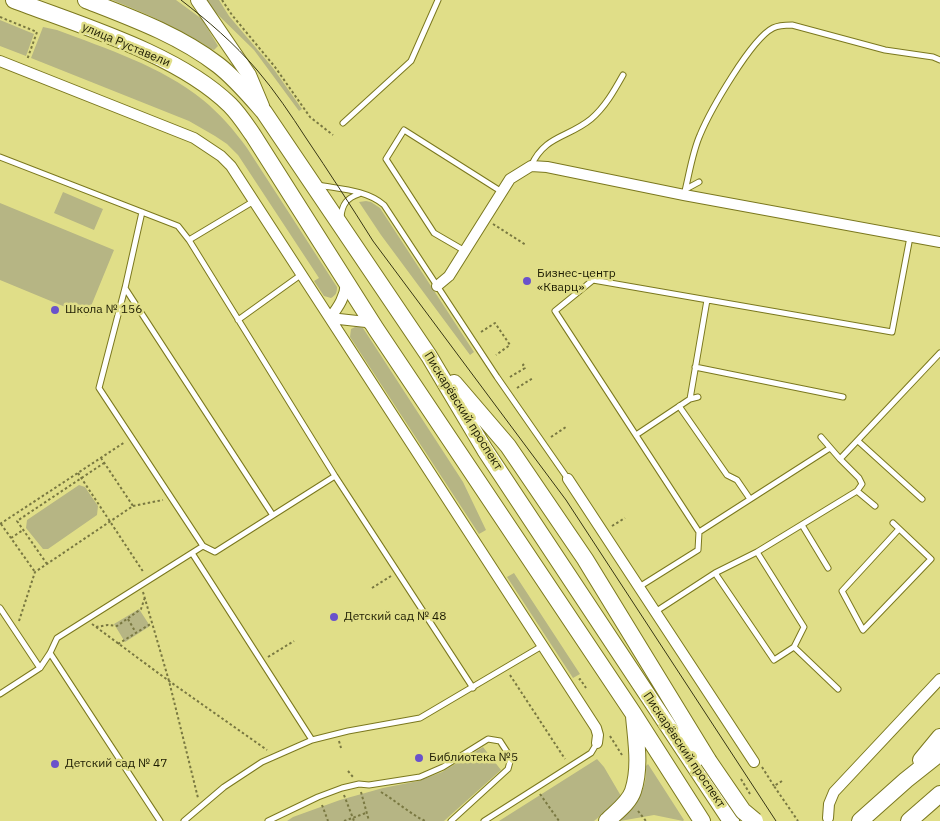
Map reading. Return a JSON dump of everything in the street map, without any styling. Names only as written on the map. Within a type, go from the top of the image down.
[{"type":"main road","name":"улица Руставели","points":[[14,0],[124,42],[176,66],[206,85],[230,106]]},
{"type":"main road","name":"улица Руставели","points":[[86,0],[160,30],[190,46],[219,66],[264,112]]},
{"type":"main road","name":"Пискарёвский проспект","points":[[198,0],[249,75],[264,112],[429,356],[486,450],[731,821]]},
{"type":"main road","name":"Пискарёвский проспект","points":[[230,106],[254,135],[376,329],[633,714],[702,821]]},
{"type":"main road","points":[[429,356],[508,446],[585,559],[708,760],[743,811],[755,821]]},
{"type":"main road","points":[[607,821],[623,806],[633,792],[638,765],[633,714]]},
{"type":"main road","points":[[906,780],[940,737]]},
{"type":"main road","points":[[860,821],[940,753]]},
{"type":"main road","points":[[909,821],[937,798]]},
{"type":"main road","points":[[847,821],[881,802]]},
{"type":"street","points":[[0,61],[194,138],[221,156],[231,166],[596,728],[598,735],[597,743]]},
{"type":"street","points":[[437,286],[449,276],[510,179],[531,166],[548,167],[685,192],[940,242]]},
{"type":"street","points":[[330,318],[340,305],[345,293],[346,282]]},
{"type":"street","points":[[330,318],[366,322],[376,329]]},
{"type":"street","points":[[568,479],[757,763]]},
{"type":"street","points":[[828,818],[829,804],[834,792],[940,679]]},
{"type":"lane","points":[[344,123],[411,60],[438,0]]},
{"type":"lane","points":[[685,192],[699,136],[742,61],[765,34],[773,28],[781,25],[792,25],[885,50],[933,57],[940,60]]},
{"type":"lane","points":[[531,166],[537,154],[547,144],[593,118],[606,103],[623,75]]},
{"type":"lane","points":[[465,251],[434,233],[386,160],[404,130],[502,192]]},
{"type":"lane","points":[[0,157],[178,226],[335,476],[473,688]]},
{"type":"lane","points":[[685,192],[698,182]]},
{"type":"lane","points":[[313,184],[368,195],[384,205],[568,479]]},
{"type":"lane","points":[[340,226],[341,210],[344,204],[352,196],[359,194]]},
{"type":"lane","points":[[188,240],[255,201]]},
{"type":"lane","points":[[142,212],[125,288],[99,388],[202,546],[215,552],[272,514],[335,476]]},
{"type":"lane","points":[[640,587],[698,550],[699,532],[555,311],[593,280],[892,332],[910,236]]},
{"type":"lane","points":[[238,320],[302,274]]},
{"type":"lane","points":[[125,288],[272,514]]},
{"type":"lane","points":[[690,399],[706,300]]},
{"type":"lane","points":[[840,459],[940,352]]},
{"type":"lane","points":[[695,367],[843,397]]},
{"type":"lane","points":[[636,435],[690,399],[698,397]]},
{"type":"lane","points":[[679,406],[727,475],[737,480],[750,500]]},
{"type":"lane","points":[[655,612],[716,573],[758,552],[857,491],[862,484],[859,478],[821,437]]},
{"type":"lane","points":[[858,441],[922,499]]},
{"type":"lane","points":[[699,532],[830,448]]},
{"type":"lane","points":[[857,491],[875,506]]},
{"type":"lane","points":[[893,524],[900,530],[931,559],[863,630],[842,591],[900,530]]},
{"type":"lane","points":[[802,525],[828,568]]},
{"type":"lane","points":[[0,694],[40,668],[57,638],[202,546]]},
{"type":"lane","points":[[716,573],[774,660],[794,647],[804,627],[758,552]]},
{"type":"lane","points":[[192,553],[312,740]]},
{"type":"lane","points":[[0,608],[40,668]]},
{"type":"lane","points":[[184,821],[224,787],[262,762],[312,740],[348,731],[420,718],[542,646]]},
{"type":"lane","points":[[794,647],[838,689]]},
{"type":"lane","points":[[50,653],[160,821]]},
{"type":"lane","points":[[268,821],[318,797],[342,788],[359,784],[369,785],[420,777],[443,767],[488,739],[500,741],[511,758],[508,769],[451,821]]},
{"type":"lane","points":[[484,821],[591,753],[597,743]]},
{"type":"path","points":[[222,0],[232,15],[275,66],[310,117],[333,135]]},
{"type":"path","points":[[0,17],[37,32],[25,64]]},
{"type":"path","points":[[499,228],[526,245]]},
{"type":"path","points":[[481,332],[495,323],[503,333],[510,345],[496,355]]},
{"type":"path","points":[[510,377],[525,368],[524,364]]},
{"type":"path","points":[[517,388],[533,378]]},
{"type":"path","points":[[551,437],[566,427]]},
{"type":"path","points":[[34,572],[0,524],[131,438]]},
{"type":"path","points":[[101,458],[133,506]]},
{"type":"path","points":[[17,521],[104,463]]},
{"type":"path","points":[[78,473],[148,580]]},
{"type":"path","points":[[16,631],[34,572],[133,506],[172,498]]},
{"type":"path","points":[[13,516],[46,564]]},
{"type":"path","points":[[610,527],[625,518]]},
{"type":"path","points":[[11,538],[23,530]]},
{"type":"path","points":[[372,588],[398,572]]},
{"type":"path","points":[[141,585],[169,681],[200,806]]},
{"type":"path","points":[[96,627],[117,626],[141,609],[145,597]]},
{"type":"path","points":[[128,618],[136,633]]},
{"type":"path","points":[[87,620],[275,756]]},
{"type":"path","points":[[118,644],[152,623]]},
{"type":"path","points":[[262,662],[294,641]]},
{"type":"path","points":[[506,668],[570,767]]},
{"type":"path","points":[[576,682],[580,679],[586,688]]},
{"type":"path","points":[[610,736],[623,756]]},
{"type":"path","points":[[757,763],[798,821]]},
{"type":"path","points":[[741,779],[750,794]]},
{"type":"path","points":[[774,786],[782,781]]},
{"type":"path","points":[[359,784],[369,821]]},
{"type":"path","points":[[369,785],[396,802],[410,814],[424,821]]},
{"type":"path","points":[[342,788],[353,820]]},
{"type":"path","points":[[536,788],[559,821]]},
{"type":"path","points":[[318,797],[328,821]]},
{"type":"path","points":[[344,821],[353,820],[366,813]]},
{"type":"shaded area","points":[[112,0],[176,0],[202,19],[218,46],[214,50],[211,49],[175,28]]},
{"type":"shaded area","points":[[207,0],[219,0],[229,16],[273,68],[302,109],[299,111],[254,50],[212,9]]},
{"type":"shaded area","points":[[0,20],[34,34],[26,56],[0,46]]},
{"type":"shaded area","points":[[43,27],[57,30],[133,59],[170,77],[209,105],[247,148],[337,287],[335,295],[331,298],[324,296],[314,281],[319,278],[238,155],[227,144],[189,121],[31,58]]},
{"type":"shaded area","points":[[63,192],[103,209],[94,230],[54,213]]},
{"type":"shaded area","points":[[366,201],[380,208],[474,352],[470,355],[381,235],[359,202]]},
{"type":"shaded area","points":[[0,203],[114,250],[87,316],[0,280]]},
{"type":"shaded area","points":[[357,326],[363,328],[463,482],[486,530],[479,534],[350,337],[351,329]]},
{"type":"shaded area","points":[[79,485],[85,487],[98,506],[97,515],[48,549],[43,549],[26,528],[27,520]]},
{"type":"shaded area","points":[[514,573],[580,674],[573,678],[507,577]]},
{"type":"shaded area","points":[[139,609],[150,626],[125,642],[114,624]]},
{"type":"shaded area","points":[[483,747],[501,770],[444,821],[287,821],[293,817],[340,800],[418,781],[442,772]]},
{"type":"shaded area","points":[[597,759],[604,767],[621,796],[594,821],[499,821]]},
{"type":"shaded area","points":[[648,764],[683,821],[654,815],[620,821],[640,796]]},
{"type":"tram line","points":[[181,0],[211,24],[239,51],[257,70],[289,112],[373,241],[566,500],[776,821]]},
{"type":"place","name":"Бизнес-центр «Кварц»","points":[[527,281]]},
{"type":"place","name":"Школа № 156","points":[[55,310]]},
{"type":"place","name":"Детский сад № 48","points":[[334,617]]},
{"type":"place","name":"Библиотека №5","points":[[419,758]]},
{"type":"place","name":"Детский сад № 47","points":[[55,764]]}]
